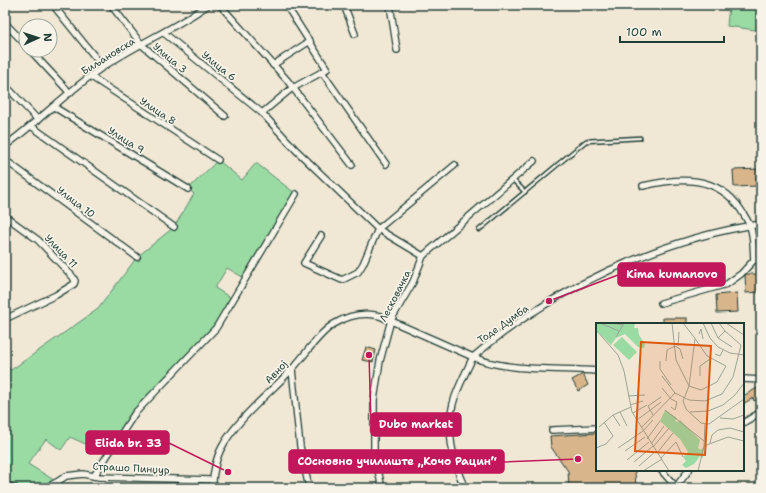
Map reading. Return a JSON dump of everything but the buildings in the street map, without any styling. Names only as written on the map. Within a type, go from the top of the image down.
[{"type":"street","points":[[53,5],[103,67]]},
{"type":"street","name":"Улица 3","points":[[111,5],[142,45],[225,116]]},
{"type":"street","name":"Биљановска","points":[[5,146],[90,76],[103,67],[164,33],[208,5]]},
{"type":"street","points":[[220,5],[273,65],[352,165]]},
{"type":"street","points":[[262,113],[291,88],[327,69],[310,40],[286,5]]},
{"type":"street","points":[[344,5],[355,34]]},
{"type":"street","points":[[390,5],[397,50]]},
{"type":"street","points":[[5,23],[18,37]]},
{"type":"street","name":"Улица 6","points":[[164,33],[262,113],[296,150],[378,229],[423,256]]},
{"type":"street","points":[[273,65],[310,40]]},
{"type":"street","points":[[37,58],[70,93]]},
{"type":"street","points":[[322,72],[386,164]]},
{"type":"street","name":"Улица 8","points":[[90,76],[218,160]]},
{"type":"street","points":[[5,85],[38,120]]},
{"type":"street","name":"Улица 9","points":[[54,107],[188,190]]},
{"type":"street","points":[[31,126],[174,227]]},
{"type":"street","name":"Улица 10","points":[[5,160],[137,257]]},
{"type":"street","name":"Лесковачка","points":[[382,488],[374,452],[374,400],[380,361],[391,320],[413,282],[423,256],[534,161]]},
{"type":"street","points":[[321,236],[304,263],[342,280],[358,272],[378,229],[455,165]]},
{"type":"street","points":[[643,186],[678,180],[706,183],[720,189],[731,197],[750,225],[753,240],[754,260],[741,274],[727,284],[661,303]]},
{"type":"street","points":[[94,476],[135,413],[216,328],[296,194]]},
{"type":"street","name":"Улица 11","points":[[5,216],[38,240],[75,281],[56,295],[5,319]]},
{"type":"street","name":"Тоде Думба","points":[[391,320],[473,357],[504,332],[527,317],[581,285],[613,269],[651,253],[687,241],[750,225],[761,224]]},
{"type":"street","points":[[754,260],[761,260]]},
{"type":"street","name":"Авној","points":[[213,488],[212,480],[221,448],[231,432],[333,325],[356,314],[370,314],[391,320]]},
{"type":"street","points":[[465,488],[455,458],[450,425],[454,399],[473,357],[490,363],[526,367],[596,371]]},
{"type":"street","points":[[292,368],[300,446],[308,488]]},
{"type":"street","points":[[744,379],[761,380]]},
{"type":"street","points":[[744,422],[761,412]]},
{"type":"street","points":[[552,430],[596,428]]},
{"type":"street","points":[[662,471],[675,488],[688,471]]},
{"type":"street","name":"Страшо Пинџур","points":[[45,488],[58,485],[66,476],[74,474],[212,480]]},
{"type":"street","points":[[5,486],[15,488]]},
{"type":"lane","points":[[479,230],[586,141],[640,138]]},
{"type":"lane","points":[[513,180],[525,192]]},
{"type":"green space","points":[[729,5],[761,5],[761,25],[755,30],[727,26]]},
{"type":"green space","points":[[218,160],[242,180],[256,163],[296,194],[246,279],[227,268],[215,288],[234,300],[216,328],[135,411],[103,452],[70,437],[61,450],[46,439],[28,464],[57,482],[43,488],[5,486],[5,365],[11,370],[98,309],[137,257],[174,227],[194,194],[188,189]]},
{"type":"place","name":"Kima kumanovo","points":[[549,301]]},
{"type":"place","name":"Dubo market","points":[[369,355]]},
{"type":"place","name":"СОсновно училиште „Кочо Рацин“","points":[[578,459]]},
{"type":"place","name":"Elida br. 33","points":[[228,472]]}]
